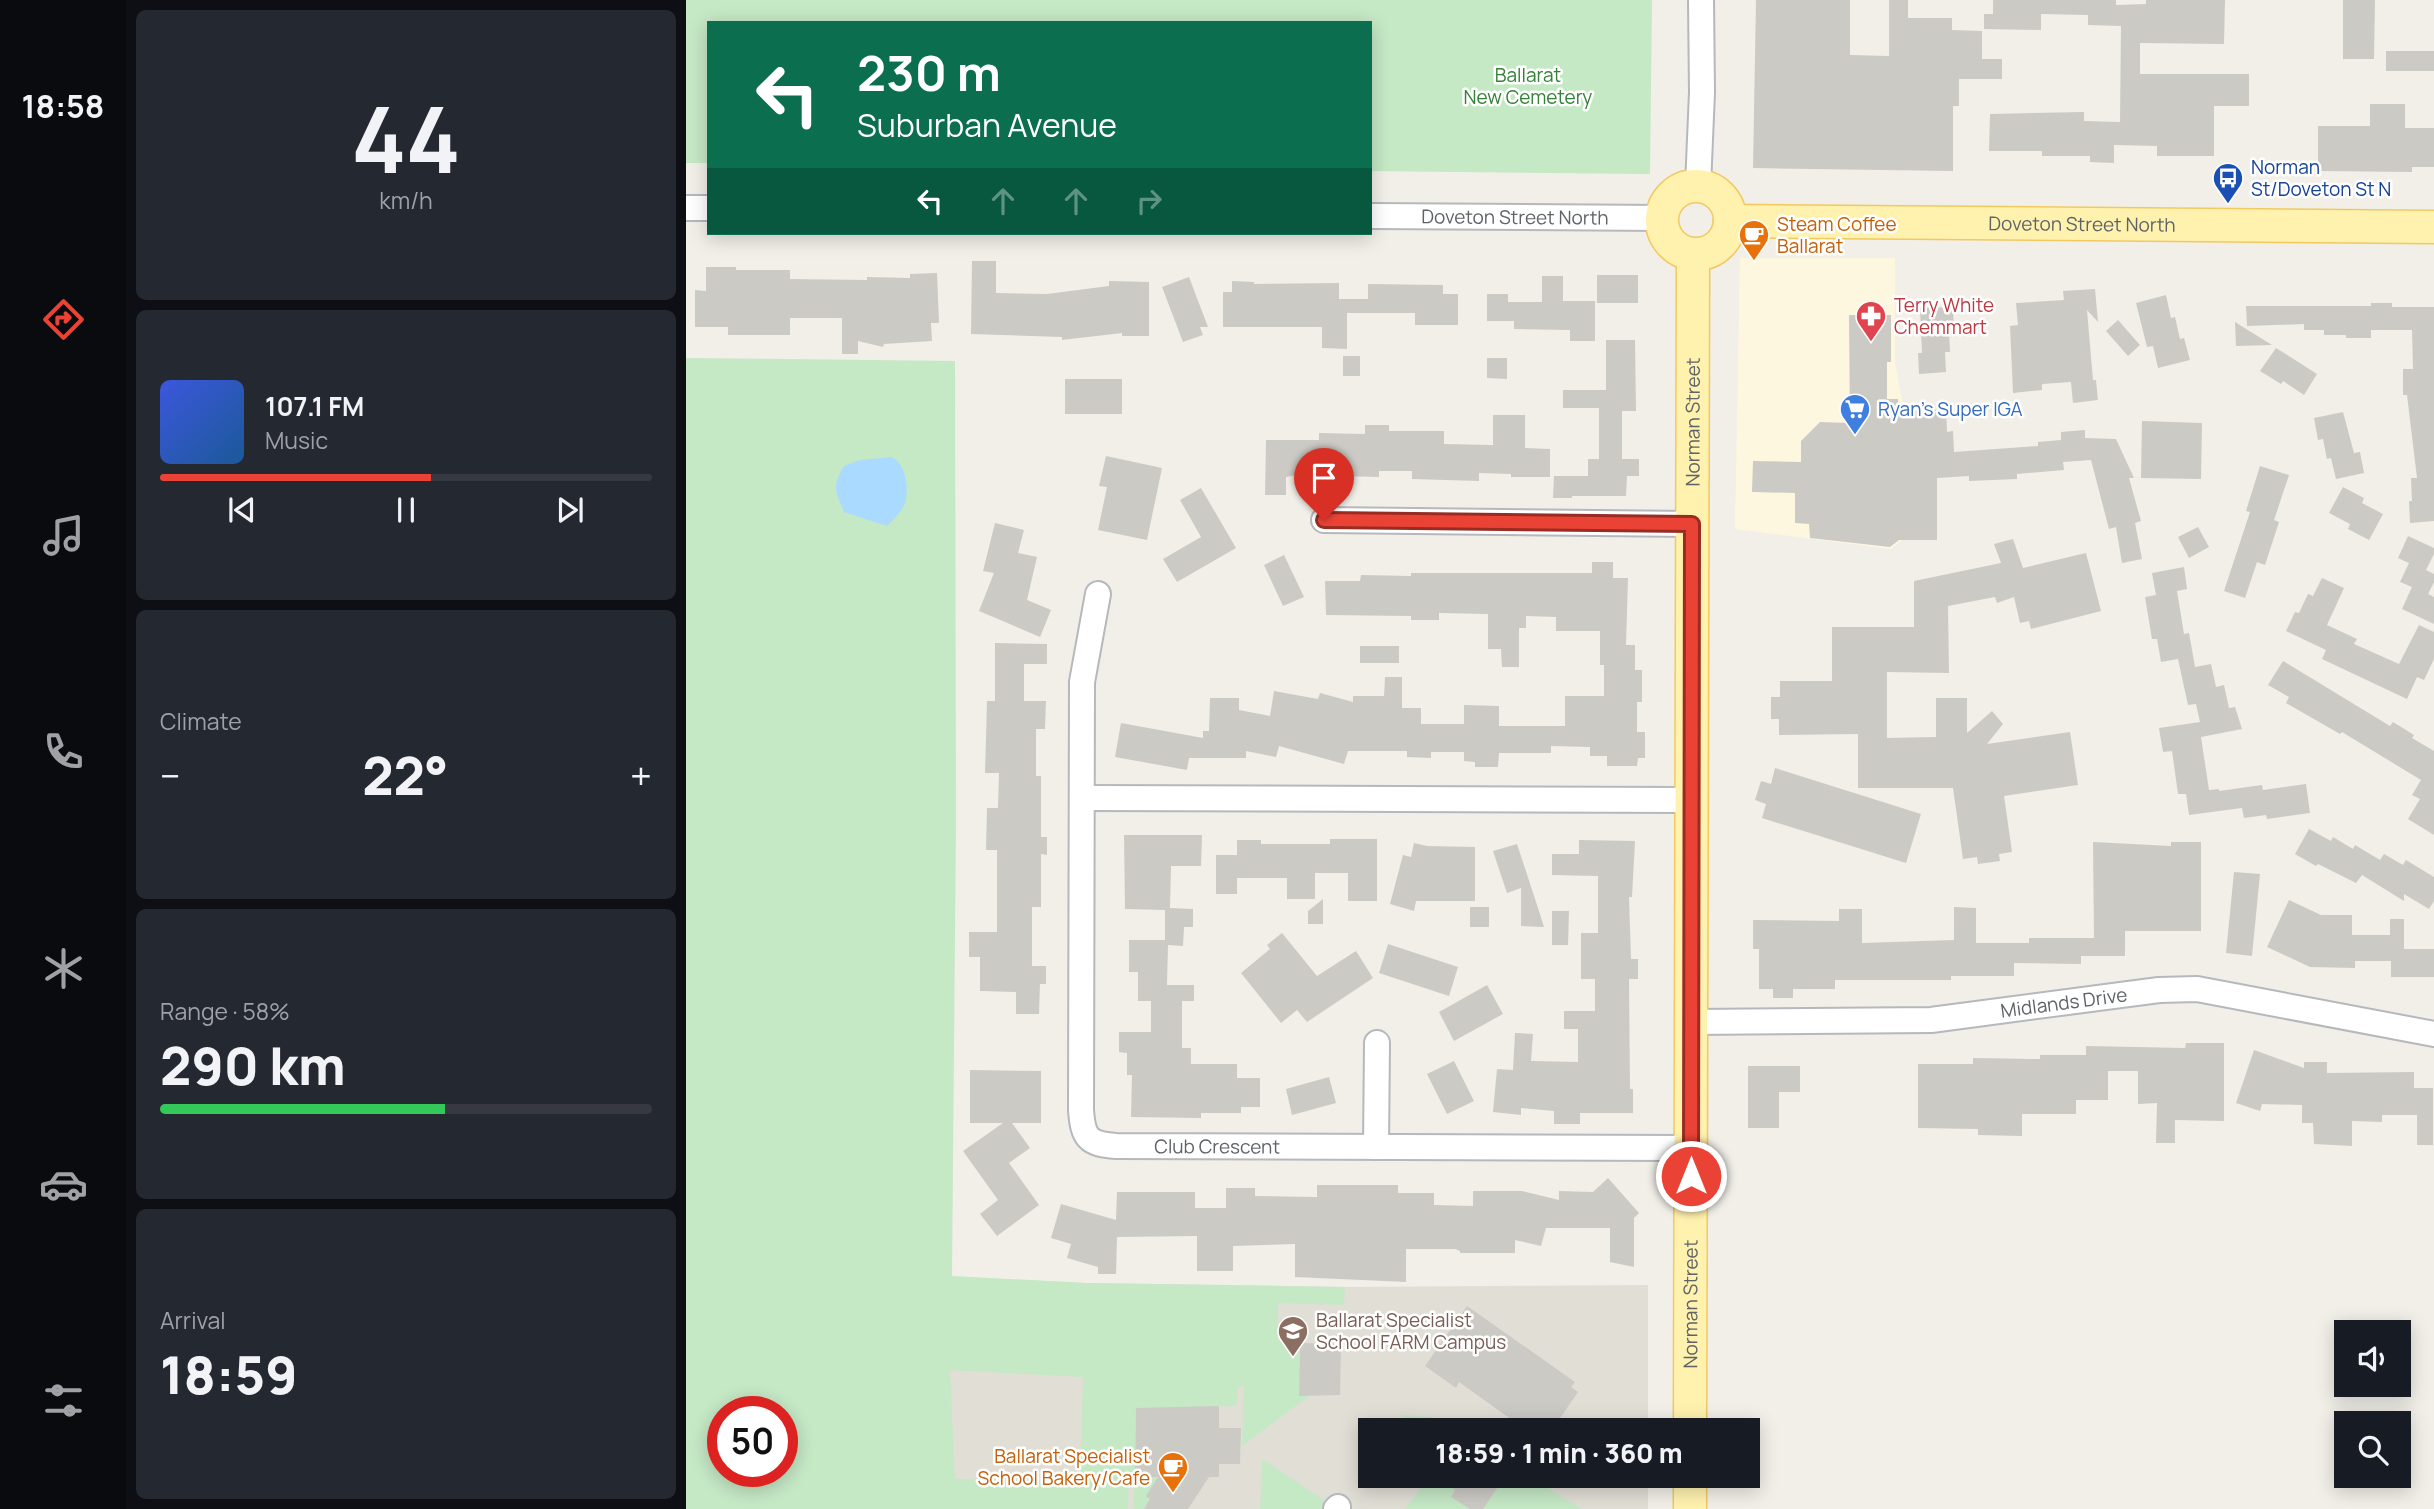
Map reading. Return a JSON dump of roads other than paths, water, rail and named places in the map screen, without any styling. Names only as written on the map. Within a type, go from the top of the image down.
[{"type":"main road","points":[[1698,186],[1708,188],[1724,201],[1730,221],[1723,242],[1714,249],[1693,255],[1674,247],[1663,229],[1662,218],[1670,199],[1678,191],[1698,186]]},
{"type":"main road","name":"Doveton Street North","points":[[1730,221],[2434,227]]},
{"type":"main road","name":"Norman Street","points":[[1690,1418],[1693,255]]},
{"type":"main road","points":[[1690,1488],[1690,1509]]},
{"type":"street","points":[[1698,186],[1702,92],[1701,0]]},
{"type":"street","points":[[686,208],[707,208]]},
{"type":"street","name":"Doveton Street North","points":[[1372,216],[1662,218]]},
{"type":"street","points":[[1324,520],[1692,524]]},
{"type":"street","name":"Club Crescent","points":[[1098,594],[1082,682],[1081,1110],[1088,1139],[1116,1146],[1690,1148]]},
{"type":"street","points":[[1082,798],[1690,800]]},
{"type":"street","name":"Midlands Drive","points":[[1691,1022],[1931,1020],[2159,990],[2197,989],[2434,1034]]},
{"type":"street","points":[[1376,1147],[1377,1043]]},
{"type":"water","points":[[892,457],[901,466],[907,489],[905,503],[897,516],[887,526],[844,512],[836,485],[844,466],[860,460]]},
{"type":"place","name":"Norman St/Doveton St N","points":[[2228,205]]},
{"type":"place","name":"Steam Coffee Ballarat","points":[[1754,262]]},
{"type":"place","name":"Terry White Chemmart","points":[[1871,343]]},
{"type":"place","name":"Ryan's Super IGA","points":[[1855,436]]},
{"type":"place","name":"Ballarat Specialist School FARM Campus","points":[[1293,1358]]},
{"type":"place","name":"Ballarat Specialist School Bakery/Cafe","points":[[1173,1494]]},
{"type":"park label","name":"Ballarat New Cemetery","points":[[1528,86]]}]
